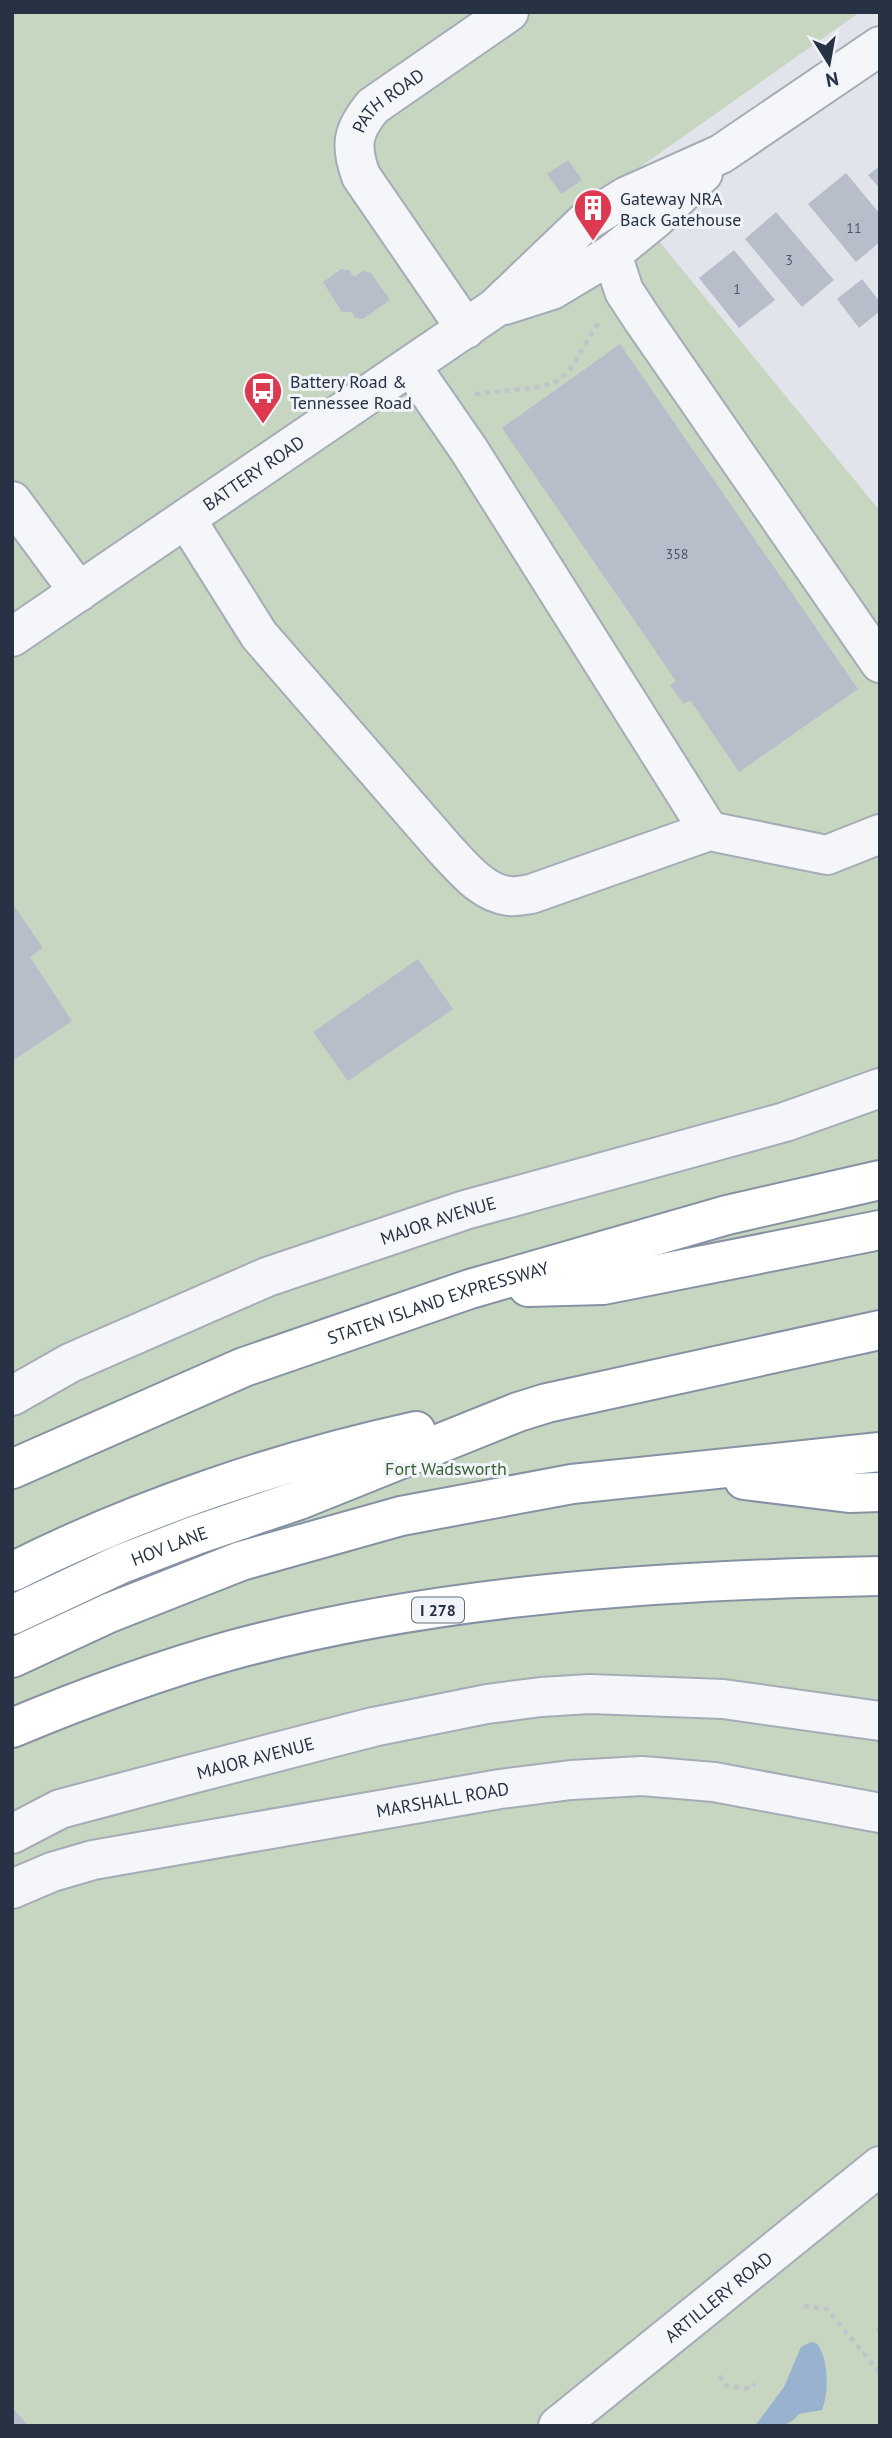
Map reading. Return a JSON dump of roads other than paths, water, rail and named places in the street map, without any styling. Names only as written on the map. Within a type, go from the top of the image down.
[{"type":"highway","name":"STATEN ISLAND EXPRESSWAY","points":[[12,1469],[244,1367],[470,1289],[727,1215],[880,1180]]},
{"type":"highway","points":[[470,1289],[603,1285],[880,1230]]},
{"type":"highway","points":[[26,1565],[151,1511],[279,1467],[407,1433],[880,1330]]},
{"type":"highway","points":[[278,1508],[494,1420],[547,1403],[757,1366],[880,1352]]},
{"type":"highway","points":[[278,1508],[319,1502],[514,1491],[880,1452]]},
{"type":"highway","points":[[683,1472],[849,1493],[880,1492]]},
{"type":"highway","points":[[12,1658],[149,1596],[241,1561],[401,1516],[572,1484]]},
{"type":"highway","name":"HOV LANE","points":[[12,1615],[62,1590],[196,1535],[278,1508]]},
{"type":"highway","name":"I 278","points":[[12,1728],[116,1687],[220,1654],[358,1622],[547,1595],[702,1583],[880,1576]]},
{"type":"street","name":"PATH ROAD","points":[[480,319],[361,176],[354,157],[355,137],[361,121],[373,106],[509,12]]},
{"type":"street","points":[[721,154],[880,46]]},
{"type":"street","name":"BATTERY ROAD","points":[[12,638],[480,319],[584,222],[627,197],[721,154]]},
{"type":"street","name":"BATTERY ROAD","points":[[480,319],[552,289],[612,254],[674,201],[721,154]]},
{"type":"street","points":[[612,254],[630,301],[880,663]]},
{"type":"street","points":[[411,366],[468,450],[709,831]]},
{"type":"street","points":[[12,501],[79,592]]},
{"type":"street","points":[[186,519],[259,635],[445,849],[474,878],[493,891],[509,896],[531,894],[709,831],[827,855],[880,834]]},
{"type":"street","name":"MAJOR AVENUE","points":[[12,1396],[70,1363],[268,1278],[465,1210],[785,1122],[880,1088]]},
{"type":"street","name":"MAJOR AVENUE","points":[[12,1834],[60,1809],[373,1727],[487,1704],[590,1694],[723,1699],[880,1721]]},
{"type":"street","name":"MARSHALL ROAD","points":[[12,1889],[52,1872],[93,1860],[500,1789],[571,1780],[642,1776],[714,1782],[880,1813]]},
{"type":"street","name":"ARTILLERY ROAD","points":[[558,2426],[880,2166]]},
{"type":"water","points":[[811,2342],[816,2343],[820,2349],[825,2366],[827,2385],[822,2410],[799,2414],[785,2424],[755,2426],[784,2387],[801,2347]]},
{"type":"place","name":"Gateway NRA Back Gatehouse","points":[[593,242]]},
{"type":"place","name":"Battery Road & Tennessee Road","points":[[263,425]]},
{"type":"park label","name":"Fort Wadsworth","points":[[446,1468]]}]
